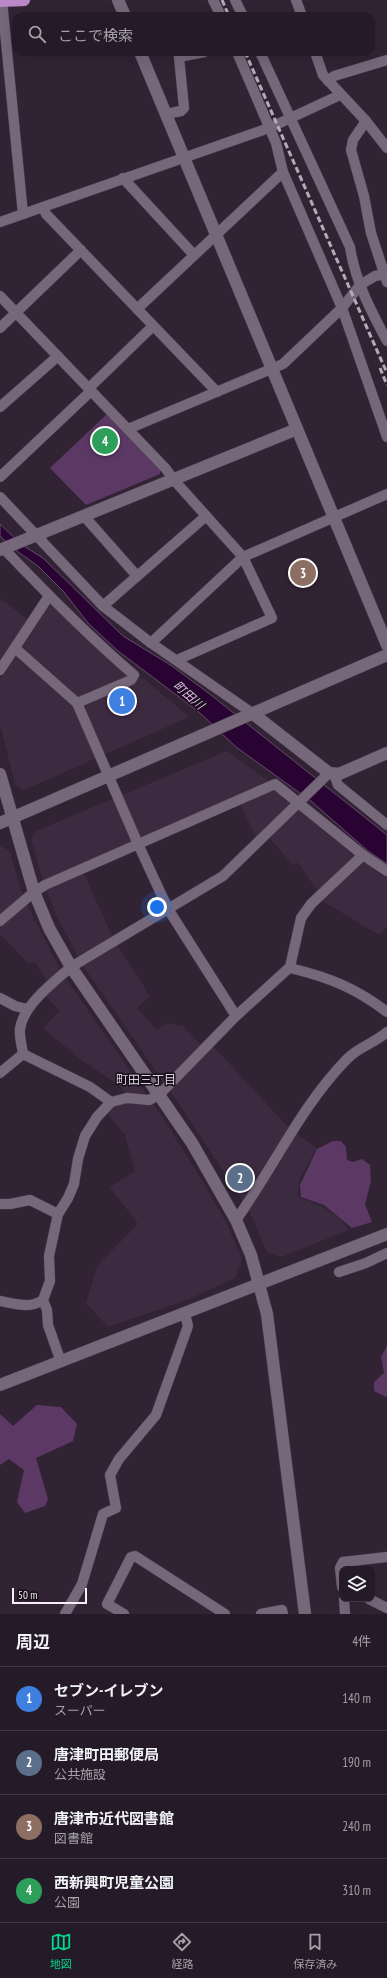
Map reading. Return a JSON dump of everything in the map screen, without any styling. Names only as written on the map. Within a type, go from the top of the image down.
[{"type":"main road","points":[[1,1],[24,0]]},
{"type":"street","points":[[118,0],[123,12]]},
{"type":"street","points":[[213,0],[219,12]]},
{"type":"street","points":[[235,0],[241,12]]},
{"type":"street","points":[[296,0],[300,12]]},
{"type":"street","points":[[1,1],[22,214]]},
{"type":"street","points":[[142,56],[387,645]]},
{"type":"street","points":[[166,114],[182,111],[184,108],[179,57],[184,56]]},
{"type":"street","points":[[239,56],[276,143],[283,172],[342,308],[387,437]]},
{"type":"street","points":[[262,56],[350,247],[353,268],[387,341]]},
{"type":"street","points":[[316,56],[323,75],[340,95],[366,121],[387,148]]},
{"type":"street","points":[[328,81],[334,76],[387,60]]},
{"type":"street","points":[[0,222],[184,156],[269,128],[340,95]]},
{"type":"street","points":[[128,429],[283,364],[342,308],[360,285],[386,277],[371,233],[364,196],[351,150],[353,140],[366,121]]},
{"type":"street","points":[[137,309],[193,254],[283,172]]},
{"type":"street","points":[[123,178],[193,254]]},
{"type":"street","points":[[43,207],[46,214],[217,392]]},
{"type":"street","points":[[0,328],[81,250]]},
{"type":"street","points":[[0,296],[166,469],[173,479],[243,557],[272,618],[177,660]]},
{"type":"street","points":[[0,476],[153,326]]},
{"type":"street","points":[[0,407],[58,356]]},
{"type":"street","points":[[77,703],[131,680],[134,675],[107,652],[2,549],[297,429]]},
{"type":"street","points":[[151,643],[243,557],[387,494]]},
{"type":"street","points":[[0,497],[103,606],[330,775],[338,785],[387,825]]},
{"type":"street","points":[[84,516],[137,576]]},
{"type":"street","points":[[103,606],[206,516]]},
{"type":"street","points":[[0,670],[49,596]]},
{"type":"street","points":[[15,648],[77,703],[138,844],[168,908],[236,1016]]},
{"type":"street","points":[[0,823],[387,654]]},
{"type":"street","points":[[23,1054],[20,1030],[22,1020],[27,1010],[71,967],[223,876],[330,775],[339,774],[387,753]]},
{"type":"street","points":[[0,774],[34,892],[49,928],[71,967],[192,1143],[236,1220],[251,1255],[260,1283],[267,1314],[305,1614]]},
{"type":"street","points":[[0,921],[34,892],[45,885],[275,784],[363,855],[387,871]]},
{"type":"street","points":[[0,1301],[28,1306],[37,1304],[43,1300],[50,1281],[49,1256],[58,1214],[68,1198],[74,1184],[78,1159],[86,1136],[97,1117],[111,1102],[128,1098],[149,1100],[159,1095],[236,1016],[290,967],[301,918],[311,904],[363,855]]},
{"type":"street","points":[[290,967],[294,970],[340,982],[367,996],[387,1012]]},
{"type":"street","points":[[0,998],[15,1006],[27,1010]]},
{"type":"street","points":[[236,1220],[304,1111],[346,1059],[360,1048],[387,1032]]},
{"type":"street","points":[[0,1073],[23,1054]]},
{"type":"street","points":[[23,1054],[90,1087],[111,1102]]},
{"type":"street","points":[[0,1204],[10,1204],[30,1200],[58,1214]]},
{"type":"street","points":[[0,1385],[387,1234]]},
{"type":"street","points":[[339,1272],[366,1263],[387,1253]]},
{"type":"street","points":[[43,1300],[48,1310],[48,1325],[61,1362]]},
{"type":"street","points":[[65,1614],[82,1584],[103,1514],[116,1508],[110,1474],[118,1459],[156,1414],[188,1326],[185,1314]]},
{"type":"street","points":[[124,1614],[107,1604],[131,1557],[135,1556],[225,1614]]},
{"type":"street","points":[[341,1566],[343,1562],[387,1557]]},
{"type":"street","points":[[344,1602],[345,1614]]},
{"type":"street","points":[[375,1602],[387,1608]]},
{"type":"street","points":[[261,1614],[282,1610],[283,1614]]},
{"type":"shaded area","points":[[107,414],[160,470],[160,474],[86,505],[50,468]]},
{"type":"shaded area","points":[[0,598],[28,620],[0,663]]},
{"type":"shaded area","points":[[51,604],[136,679],[143,678],[189,717],[24,790],[15,784],[0,724],[0,679],[46,605]]},
{"type":"shaded area","points":[[227,751],[266,779],[387,874],[387,927],[379,935],[312,895],[317,890],[297,862],[293,865],[265,833],[256,838],[237,796],[80,865],[114,940],[150,996],[137,1008],[157,1030],[167,1023],[183,1026],[207,1051],[213,1046],[290,1129],[317,1148],[299,1180],[298,1197],[323,1207],[339,1218],[349,1230],[281,1257],[267,1252],[252,1217],[226,1175],[177,1101],[83,966],[58,919],[44,884],[31,839],[36,831]]},
{"type":"shaded area","points":[[0,845],[10,852],[22,894],[60,970],[163,1118],[203,1182],[228,1226],[242,1259],[235,1278],[192,1298],[108,1327],[86,1303],[97,1266],[138,1224],[110,1187],[135,1171],[125,1135],[107,1112],[112,1106],[130,1100],[119,1085],[80,1059],[43,1028],[60,1011],[41,991],[49,984],[35,962],[28,963],[0,934]]},
{"type":"shaded area","points":[[333,1141],[341,1141],[346,1147],[347,1160],[353,1162],[362,1159],[370,1165],[371,1181],[365,1204],[372,1222],[352,1228],[324,1205],[301,1197],[300,1185],[317,1149]]},
{"type":"shaded area","points":[[387,1346],[386,1397],[374,1391],[374,1382],[384,1373],[381,1357]]},
{"type":"shaded area","points":[[37,1405],[61,1407],[77,1424],[73,1441],[36,1458],[48,1499],[45,1506],[25,1513],[17,1502],[24,1470],[9,1459],[0,1465],[0,1414],[13,1426]]},
{"type":"water","name":"町田川","points":[[0,524],[22,545],[43,558],[123,636],[172,666],[211,695],[387,835],[387,864],[368,851],[311,801],[236,747],[199,712],[118,651],[88,623],[64,592],[38,566],[14,549],[0,536]]},
{"type":"railway","points":[[222,0],[227,12]]},
{"type":"railway","points":[[247,56],[387,373]]},
{"type":"railway","points":[[380,368],[387,385]]},
{"type":"place","name":"西新興町児童公園","points":[[105,441]]},
{"type":"place","name":"唐津市近代図書館","points":[[303,573]]},
{"type":"place","name":"セブン-イレブン","points":[[122,701]]},
{"type":"place","name":"唐津町田郵便局","points":[[240,1178]]},
{"type":"district","name":"町田三丁目","points":[[146,1079]]}]
